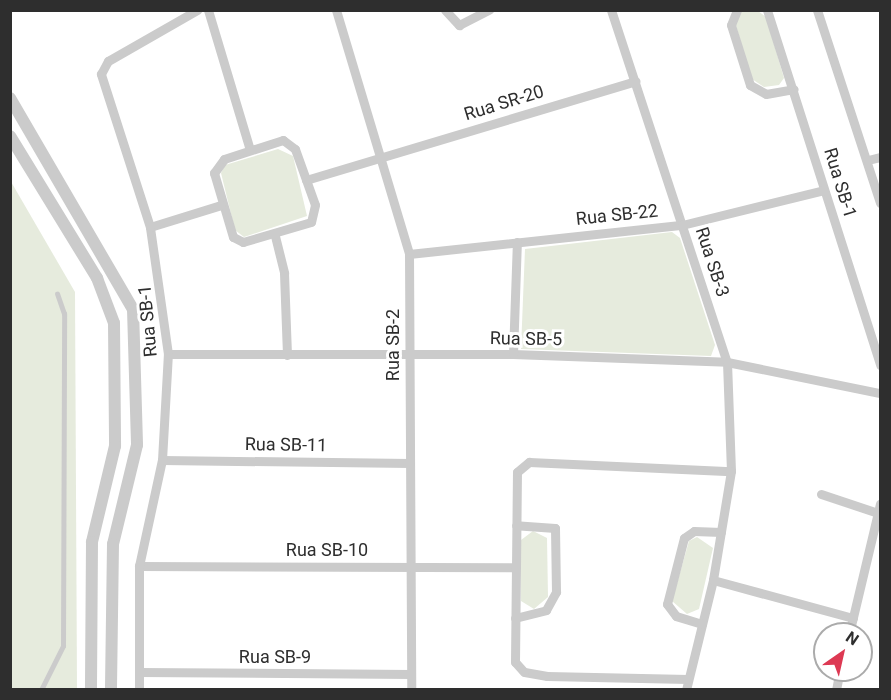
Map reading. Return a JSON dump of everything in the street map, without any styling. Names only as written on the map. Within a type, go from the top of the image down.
[{"type":"street","name":"Rua SB-1","points":[[139,690],[139,566],[162,460],[168,354],[150,227],[101,74],[108,61],[197,10]]},
{"type":"street","points":[[208,10],[250,150]]},
{"type":"street","name":"Rua SB-2","points":[[336,10],[382,157],[409,254],[411,690]]},
{"type":"street","points":[[445,10],[459,25],[489,10]]},
{"type":"street","name":"Rua SB-3","points":[[611,10],[726,362],[731,471],[713,580],[686,690]]},
{"type":"street","points":[[737,10],[731,25],[750,85],[766,94],[794,89]]},
{"type":"street","name":"Rua SB-1","points":[[767,10],[880,365]]},
{"type":"street","points":[[817,10],[868,160],[880,203]]},
{"type":"street","name":"Rua SR-20","points":[[306,180],[634,81]]},
{"type":"street","points":[[12,103],[133,309],[137,445],[113,544],[111,690]]},
{"type":"street","points":[[10,136],[97,278],[114,323],[115,446],[92,542],[92,690]]},
{"type":"street","points":[[283,140],[295,149],[306,180],[315,205],[311,222],[275,236],[243,242],[233,237],[221,204],[214,173],[224,159],[283,140]]},
{"type":"street","points":[[868,160],[880,157]]},
{"type":"street","name":"Rua SB-22","points":[[409,254],[682,225],[824,190]]},
{"type":"street","points":[[150,227],[221,204]]},
{"type":"street","points":[[275,236],[284,273],[287,355]]},
{"type":"street","points":[[513,354],[517,243]]},
{"type":"street","name":"Rua SB-5","points":[[168,354],[409,356],[513,354],[726,362],[880,393]]},
{"type":"street","name":"Rua SB-11","points":[[162,460],[410,463]]},
{"type":"street","points":[[688,680],[524,672],[515,662],[517,472],[529,462],[731,471]]},
{"type":"street","points":[[821,494],[879,508],[852,622]]},
{"type":"street","points":[[515,618],[546,610],[556,592],[555,528],[516,525]]},
{"type":"street","points":[[702,624],[676,616],[667,604],[684,538],[694,531],[721,532]]},
{"type":"street","name":"Rua SB-10","points":[[139,566],[515,567]]},
{"type":"street","points":[[713,580],[853,618]]},
{"type":"street","name":"Rua SB-9","points":[[139,672],[411,674]]},
{"type":"lane","points":[[41,690],[63,646],[64,314],[57,294]]},
{"type":"shaded area","points":[[740,11],[758,11],[766,17],[784,78],[779,85],[764,87],[752,79],[734,19]]},
{"type":"shaded area","points":[[278,149],[293,156],[307,216],[244,237],[235,230],[221,173],[225,165]]},
{"type":"shaded area","points":[[10,180],[75,292],[77,689],[11,689]]},
{"type":"shaded area","points":[[672,232],[680,238],[715,345],[711,356],[521,349],[525,249]]},
{"type":"shaded area","points":[[533,531],[547,538],[548,597],[534,609],[521,601],[521,540]]},
{"type":"shaded area","points":[[697,537],[713,548],[699,609],[687,614],[672,601],[689,541]]}]
